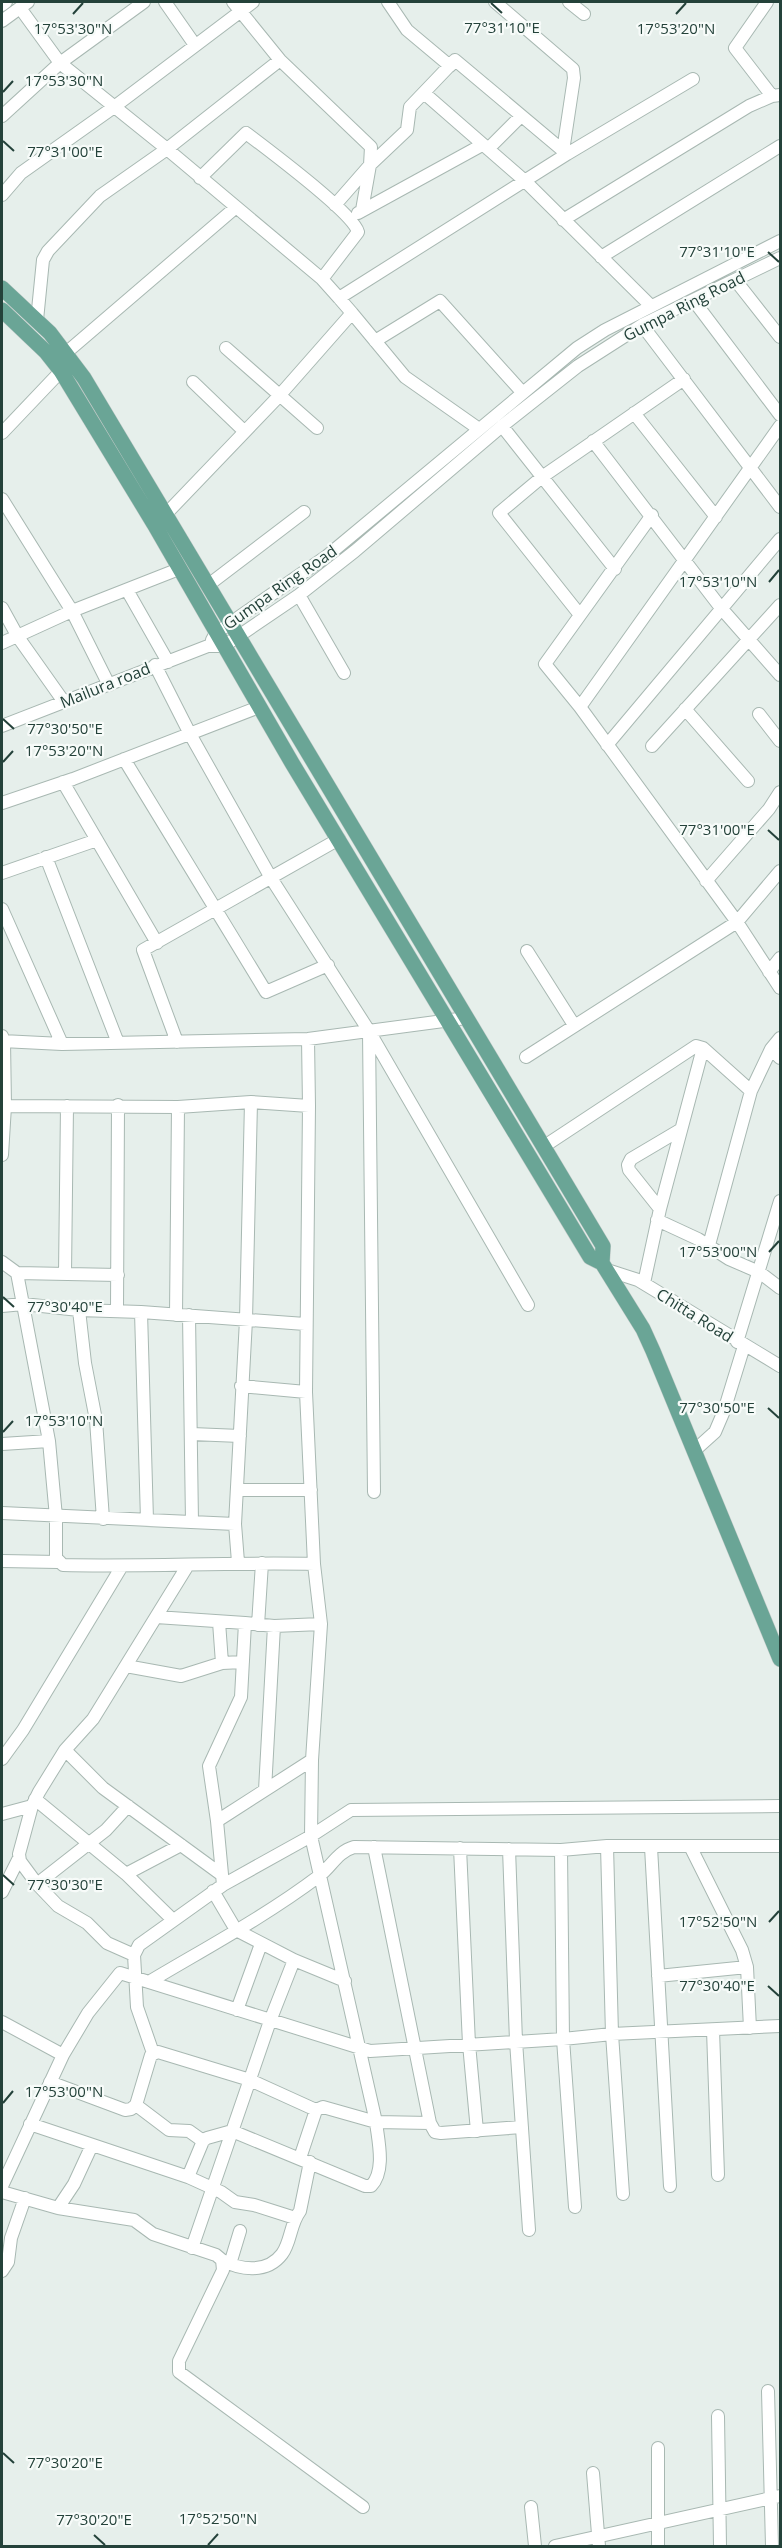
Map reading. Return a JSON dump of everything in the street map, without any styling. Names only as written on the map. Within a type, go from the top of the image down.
[{"type":"main road","points":[[2,288],[67,352],[603,1246],[604,1266]]},
{"type":"main road","points":[[2,310],[46,352],[61,371],[180,569],[259,707],[590,1257],[604,1266],[646,1336],[780,1659]]},
{"type":"street","points":[[2,4],[6,2]]},
{"type":"street","points":[[2,116],[60,63],[144,2]]},
{"type":"street","points":[[165,2],[195,45]]},
{"type":"street","points":[[2,195],[21,173],[114,107],[195,45],[236,6],[253,2]]},
{"type":"street","points":[[388,2],[407,30],[450,66]]},
{"type":"street","points":[[495,2],[573,69],[574,78],[565,152]]},
{"type":"street","points":[[569,2],[584,15]]},
{"type":"street","points":[[563,220],[749,106],[776,96],[735,48],[767,2]]},
{"type":"street","points":[[2,21],[24,5],[60,63],[322,279],[405,377],[479,429]]},
{"type":"street","points":[[236,6],[280,60],[370,145],[370,165],[362,210]]},
{"type":"street","points":[[37,320],[43,260],[48,251],[100,196],[167,149],[280,60]]},
{"type":"street","points":[[335,206],[370,165],[407,130],[410,107],[455,60],[520,117],[565,152]]},
{"type":"street","points":[[339,298],[525,181],[565,152],[693,79]]},
{"type":"street","points":[[424,93],[525,181],[651,306]]},
{"type":"street","points":[[351,220],[362,210],[485,147],[520,117]]},
{"type":"street","points":[[200,178],[246,133],[335,206],[351,220],[357,229],[357,236],[322,279]]},
{"type":"street","points":[[601,257],[780,146]]},
{"type":"street","points":[[67,352],[235,208]]},
{"type":"street","name":"Gumpa Ring Road","points":[[234,630],[327,556],[522,392],[584,344],[651,306],[780,241]]},
{"type":"street","name":"Gumpa Ring Road","points":[[208,646],[299,595],[355,551],[502,426],[578,366],[642,324],[694,302],[780,258]]},
{"type":"street","points":[[736,281],[780,337]]},
{"type":"street","points":[[375,341],[440,301],[522,392]]},
{"type":"street","points":[[694,302],[780,415]]},
{"type":"street","points":[[165,515],[279,396],[352,313]]},
{"type":"street","points":[[642,324],[780,507]]},
{"type":"street","points":[[226,348],[317,428]]},
{"type":"street","points":[[2,434],[61,371]]},
{"type":"street","points":[[580,615],[499,514],[542,477],[684,380]]},
{"type":"street","points":[[193,382],[244,431]]},
{"type":"street","points":[[634,413],[716,517]]},
{"type":"street","points":[[502,426],[615,569]]},
{"type":"street","points":[[580,707],[780,426]]},
{"type":"street","points":[[593,441],[652,515],[721,608],[780,675]]},
{"type":"street","points":[[2,499],[72,611],[109,685]]},
{"type":"street","points":[[207,586],[304,512]]},
{"type":"street","points":[[652,515],[544,664],[580,707],[737,922],[780,988]]},
{"type":"street","points":[[607,745],[780,539]]},
{"type":"street","points":[[2,643],[72,611],[180,569]]},
{"type":"street","points":[[127,590],[168,662]]},
{"type":"street","points":[[299,595],[344,673]]},
{"type":"street","points":[[652,746],[780,605]]},
{"type":"street","points":[[2,608],[18,637],[64,702]]},
{"type":"street","name":"Mailura road","points":[[2,726],[208,646]]},
{"type":"street","points":[[155,665],[190,734],[271,878],[369,1031],[528,1305]]},
{"type":"street","points":[[2,803],[259,707]]},
{"type":"street","points":[[685,709],[747,781]]},
{"type":"street","points":[[759,714],[780,741]]},
{"type":"street","points":[[124,759],[267,993],[328,965]]},
{"type":"street","points":[[63,782],[157,943]]},
{"type":"street","points":[[706,881],[769,809],[780,792]]},
{"type":"street","points":[[177,1042],[143,950],[339,839]]},
{"type":"street","points":[[2,873],[97,840]]},
{"type":"street","points":[[46,857],[118,1043]]},
{"type":"street","points":[[526,1057],[574,1024],[737,922],[780,871]]},
{"type":"street","points":[[2,909],[62,1044]]},
{"type":"street","points":[[527,951],[574,1024]]},
{"type":"street","points":[[769,972],[780,958]]},
{"type":"street","points":[[2,1155],[2,1039],[62,1044],[308,1040],[466,1018]]},
{"type":"street","points":[[369,1031],[374,1492]]},
{"type":"street","points":[[709,1245],[751,1091],[771,1049],[780,1038]]},
{"type":"street","points":[[188,2177],[203,2141],[232,2131],[365,2186],[371,2186],[376,2181],[380,2159],[376,2122],[311,1836],[312,1760],[321,1624],[314,1564],[306,1392],[308,1040]]},
{"type":"street","points":[[543,1147],[693,1048],[703,1048],[751,1091]]},
{"type":"street","points":[[644,1283],[680,1130],[703,1048]]},
{"type":"street","points":[[771,1049],[780,1058]]},
{"type":"street","points":[[3,1106],[178,1107],[251,1102],[309,1106]]},
{"type":"street","points":[[238,1562],[235,1524],[246,1320],[251,1102]]},
{"type":"street","points":[[117,1311],[118,1105]]},
{"type":"street","points":[[65,1274],[67,1106]]},
{"type":"street","points":[[178,1107],[183,1315],[192,1434],[192,1522]]},
{"type":"street","points":[[680,1130],[631,1159],[628,1164],[630,1170],[659,1215],[729,1259],[759,1272],[780,1288]]},
{"type":"street","points":[[695,1450],[715,1432],[724,1411],[759,1272],[780,1201]]},
{"type":"street","points":[[2,1262],[17,1273],[118,1275]]},
{"type":"street","name":"Chitta Road","points":[[604,1266],[634,1277],[780,1366]]},
{"type":"street","points":[[17,1273],[48,1441],[58,1562]]},
{"type":"street","points":[[2,1306],[23,1304],[79,1311],[141,1312],[306,1324]]},
{"type":"street","points":[[79,1311],[85,1363],[96,1420],[104,1519]]},
{"type":"street","points":[[141,1312],[147,1520],[151,1520]]},
{"type":"street","points":[[241,1386],[306,1392]]},
{"type":"street","points":[[192,1434],[240,1436]]},
{"type":"street","points":[[2,1444],[48,1441]]},
{"type":"street","points":[[237,1490],[311,1490]]},
{"type":"street","points":[[2,1513],[235,1524]]},
{"type":"street","points":[[2,1561],[122,1566],[238,1562],[314,1564]]},
{"type":"street","points":[[262,1563],[243,1662],[241,1696],[209,1766],[217,1821],[219,1884],[237,1930],[294,1960],[345,1981]]},
{"type":"street","points":[[2,1892],[19,1858],[33,1803],[65,1750],[93,1719],[188,1565]]},
{"type":"street","points":[[2,1759],[23,1730],[122,1566]]},
{"type":"street","points":[[156,1617],[274,1626],[321,1624]]},
{"type":"street","points":[[219,1622],[222,1663]]},
{"type":"street","points":[[265,1790],[274,1626]]},
{"type":"street","points":[[126,1666],[181,1676],[222,1663],[243,1662]]},
{"type":"street","points":[[65,1750],[103,1788],[181,1845],[219,1884]]},
{"type":"street","points":[[217,1821],[312,1760]]},
{"type":"street","points":[[2,1814],[33,1803]]},
{"type":"street","points":[[33,1803],[126,1875],[173,1920]]},
{"type":"street","points":[[37,1884],[106,1830],[128,1806]]},
{"type":"street","points":[[50,2082],[125,2110],[131,2109],[135,2105],[153,2053],[137,2007],[134,1955],[139,1945],[219,1884],[311,1836],[343,1814],[360,1809],[780,1806]]},
{"type":"street","points":[[126,1875],[181,1845]]},
{"type":"street","points":[[149,1982],[237,1930],[321,1875],[341,1853],[348,1849],[374,1847],[561,1850],[607,1846],[780,1846]]},
{"type":"street","points":[[607,1846],[612,2034],[623,2194]]},
{"type":"street","points":[[690,1846],[742,1950],[747,1967],[750,2028]]},
{"type":"street","points":[[374,1847],[430,2123],[435,2132],[441,2133],[522,2127]]},
{"type":"street","points":[[651,1847],[670,2186]]},
{"type":"street","points":[[460,1848],[469,2044],[477,2131]]},
{"type":"street","points":[[509,1849],[516,2041],[529,2230]]},
{"type":"street","points":[[561,1850],[563,2039],[575,2207]]},
{"type":"street","points":[[19,1858],[37,1884],[58,1906],[87,1923],[107,1943],[134,1955]]},
{"type":"street","points":[[237,2010],[261,1944]]},
{"type":"street","points":[[192,2248],[270,2021],[294,1960]]},
{"type":"street","points":[[658,1976],[747,1967]]},
{"type":"street","points":[[2,2186],[63,2055],[88,2013],[120,1972],[360,2049],[376,2051],[612,2034],[780,2026]]},
{"type":"street","points":[[2,2022],[63,2055]]},
{"type":"street","points":[[713,2030],[718,2175]]},
{"type":"street","points":[[153,2053],[158,2052],[250,2080],[316,2110]]},
{"type":"street","points":[[135,2105],[169,2130],[189,2131],[203,2141]]},
{"type":"street","points":[[316,2110],[322,2107],[376,2122],[430,2123]]},
{"type":"street","points":[[2,2192],[58,2208],[134,2220],[153,2234],[216,2255],[226,2262],[252,2269],[273,2263],[283,2253],[295,2217],[300,2211],[305,2160],[316,2110]]},
{"type":"street","points":[[30,2124],[188,2177],[221,2192],[235,2202],[295,2217]]},
{"type":"street","points":[[58,2208],[74,2184],[92,2145]]},
{"type":"street","points":[[2,2271],[8,2262],[10,2238],[25,2198]]},
{"type":"street","points":[[240,2232],[179,2361],[179,2372],[363,2507]]},
{"type":"street","points":[[768,2391],[776,2497],[772,2547]]},
{"type":"street","points":[[718,2416],[720,2547]]},
{"type":"street","points":[[658,2448],[658,2547]]},
{"type":"street","points":[[593,2473],[599,2542]]},
{"type":"street","points":[[555,2547],[599,2542],[657,2523],[776,2497]]},
{"type":"street","points":[[531,2507],[535,2547]]}]
